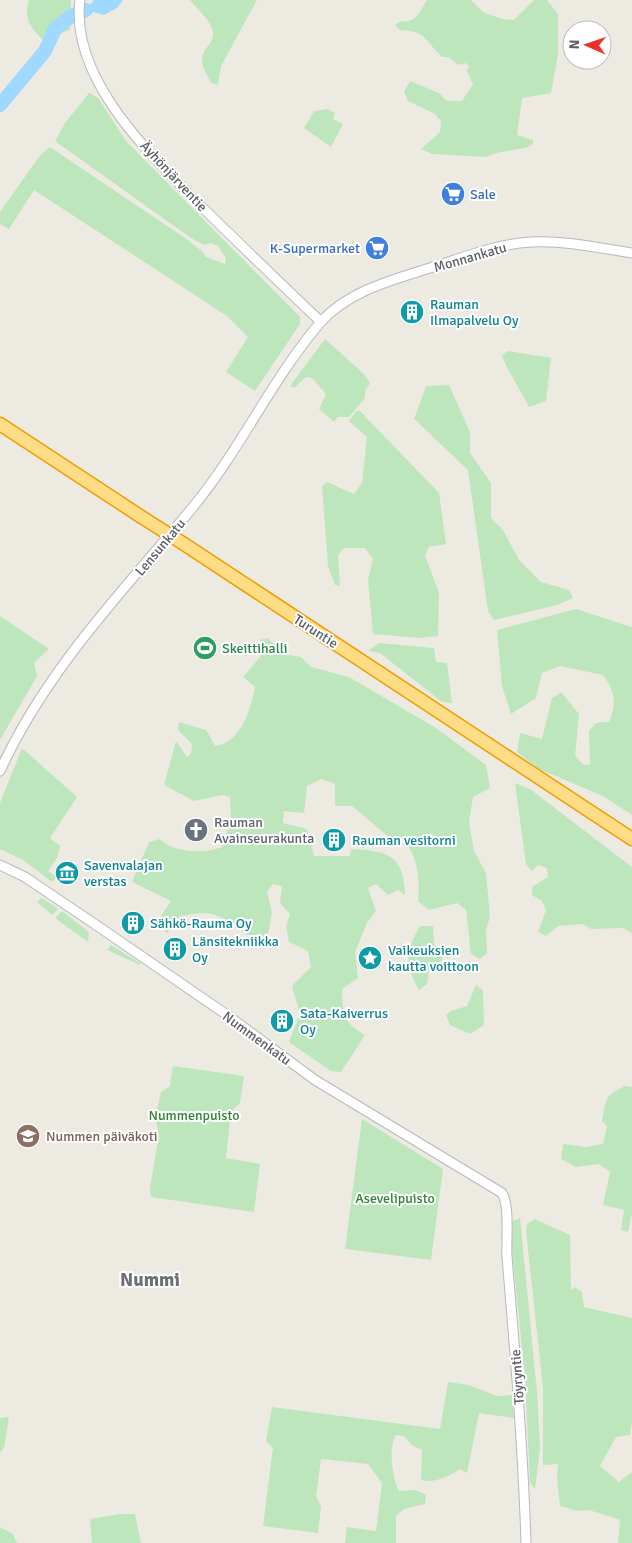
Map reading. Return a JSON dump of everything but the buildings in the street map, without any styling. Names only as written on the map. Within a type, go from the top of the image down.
[{"type":"highway","name":"Turuntie","points":[[0,424],[632,839]]},
{"type":"main road","name":"Äyhönjärventie","points":[[80,2],[79,26],[84,48],[99,83],[135,134],[153,156],[248,253],[321,322]]},
{"type":"main road","name":"Monnankatu","points":[[321,322],[355,296],[377,285],[511,244],[560,242],[632,253]]},
{"type":"main road","name":"Lensunkatu","points":[[0,770],[22,727],[49,682],[214,481],[260,408],[321,322]]},
{"type":"main road","name":"Nummenkatu","points":[[0,865],[19,874],[102,929],[315,1080],[502,1193],[506,1201],[506,1212]]},
{"type":"main road","name":"Töyryntie","points":[[506,1212],[506,1233],[519,1387],[526,1543]]},
{"type":"green space","points":[[29,0],[71,0],[70,30],[44,41],[29,23],[27,7]]},
{"type":"green space","points":[[190,0],[257,0],[221,66],[218,85],[211,83],[202,64],[203,53],[213,37],[212,29]]},
{"type":"green space","points":[[427,0],[471,0],[483,12],[502,19],[514,20],[534,0],[547,0],[558,14],[558,54],[551,93],[522,98],[517,135],[533,140],[533,144],[526,148],[500,152],[485,157],[432,154],[421,149],[440,132],[441,121],[435,114],[408,101],[404,92],[410,81],[439,93],[447,101],[462,101],[473,84],[467,71],[469,66],[465,63],[458,65],[449,57],[442,57],[421,35],[416,32],[400,30],[395,25],[401,21],[414,19]]},
{"type":"green space","points":[[89,93],[98,98],[126,141],[300,317],[300,324],[255,391],[226,372],[248,337],[227,316],[34,190],[9,229],[0,224],[0,212],[41,154],[50,147],[182,236],[202,251],[206,257],[225,264],[226,258],[218,246],[211,243],[204,245],[191,238],[55,141],[65,123]]},
{"type":"green space","points":[[328,109],[335,113],[333,119],[343,124],[331,147],[304,128],[314,111]]},
{"type":"green space","points":[[325,339],[364,374],[370,383],[365,391],[365,398],[349,417],[338,417],[334,422],[319,409],[326,394],[312,378],[306,377],[294,388],[290,386]]},
{"type":"green space","points":[[508,351],[551,358],[546,401],[529,407],[503,359],[502,355]]},
{"type":"green space","points":[[449,385],[470,432],[470,453],[491,483],[491,518],[503,530],[519,560],[541,582],[569,590],[573,598],[557,605],[494,620],[488,611],[468,470],[414,419],[426,386]]},
{"type":"green space","points":[[356,411],[360,411],[439,493],[446,544],[429,547],[425,555],[439,593],[438,636],[419,638],[373,634],[368,580],[373,559],[365,548],[344,548],[338,555],[340,586],[335,585],[328,566],[322,486],[327,482],[354,494],[362,483],[367,437],[349,421]]},
{"type":"green space","points":[[576,609],[632,627],[632,815],[603,796],[539,769],[517,752],[520,733],[542,739],[552,698],[561,692],[579,714],[575,756],[584,765],[590,764],[589,731],[596,723],[609,722],[612,715],[614,698],[603,675],[560,666],[542,673],[536,698],[511,714],[502,686],[497,630]]},
{"type":"green space","points":[[0,616],[49,649],[34,663],[37,676],[0,740]]},
{"type":"green space","points":[[268,638],[282,654],[301,657],[311,667],[349,677],[436,728],[486,765],[490,788],[473,797],[469,822],[474,851],[486,873],[490,916],[486,931],[487,953],[480,959],[471,954],[466,910],[457,903],[429,910],[418,901],[419,884],[417,868],[408,846],[403,839],[397,844],[352,806],[335,806],[335,784],[321,779],[307,786],[304,813],[284,811],[283,823],[307,829],[314,856],[350,856],[351,849],[374,851],[391,857],[397,863],[404,881],[405,895],[398,890],[388,895],[376,884],[368,888],[376,911],[367,923],[355,952],[358,978],[342,989],[345,1016],[352,1026],[365,1035],[341,1072],[331,1071],[289,1042],[300,1014],[292,986],[311,967],[308,951],[289,942],[286,926],[290,914],[280,903],[282,886],[273,884],[267,892],[272,912],[267,941],[252,937],[228,921],[206,913],[180,916],[167,933],[156,923],[171,901],[132,882],[149,842],[160,839],[173,847],[190,851],[207,851],[222,847],[231,818],[230,797],[222,795],[194,801],[164,785],[176,741],[187,757],[191,754],[192,744],[178,730],[179,722],[206,730],[215,746],[224,744],[238,732],[251,705],[255,687],[243,677],[261,656],[260,640]]},
{"type":"green space","points":[[379,643],[434,648],[436,662],[447,663],[452,703],[442,702],[380,653],[368,651]]},
{"type":"green space","points":[[22,748],[77,797],[50,838],[60,846],[57,858],[48,871],[56,877],[52,882],[23,860],[0,849],[0,803]]},
{"type":"green space","points":[[515,783],[530,789],[632,867],[632,933],[623,928],[591,929],[583,924],[558,926],[546,936],[538,932],[546,910],[542,901],[532,895],[532,887],[548,877],[547,868],[538,865],[532,871],[526,864]]},
{"type":"green space","points":[[42,898],[58,909],[52,915],[37,902]]},
{"type":"green space","points":[[62,911],[89,932],[88,942],[55,918]]},
{"type":"green space","points":[[420,926],[433,926],[434,944],[444,952],[441,963],[429,969],[427,984],[419,990],[411,973],[409,951]]},
{"type":"green space","points":[[111,945],[140,963],[140,965],[107,950]]},
{"type":"green space","points":[[476,985],[483,990],[484,1025],[470,1034],[450,1025],[446,1015],[451,1011],[467,1006]]},
{"type":"green space","name":"Nummenpuisto","points":[[173,1066],[244,1076],[240,1103],[231,1112],[226,1158],[260,1164],[254,1212],[151,1197],[150,1188],[158,1141],[158,1129],[155,1118],[161,1092],[170,1086]]},
{"type":"green space","points":[[625,1086],[632,1087],[632,1213],[628,1232],[621,1230],[624,1210],[603,1205],[610,1172],[599,1164],[576,1167],[561,1159],[563,1144],[586,1147],[603,1144],[607,1126],[602,1121],[607,1099]]},
{"type":"green space","name":"Asevelipuisto","points":[[362,1119],[443,1169],[431,1260],[345,1249]]},
{"type":"green space","points":[[520,1218],[537,1392],[540,1448],[535,1489],[530,1483],[525,1378],[511,1240],[513,1221]]},
{"type":"green space","points":[[535,1219],[570,1235],[571,1290],[575,1287],[582,1292],[584,1307],[632,1318],[632,1421],[630,1435],[616,1437],[600,1466],[619,1482],[632,1472],[632,1543],[618,1543],[620,1520],[589,1510],[577,1511],[560,1506],[557,1479],[558,1464],[543,1465],[543,1388],[526,1231],[527,1224]]},
{"type":"green space","points":[[448,1382],[469,1385],[497,1396],[512,1395],[514,1418],[479,1413],[467,1473],[460,1469],[446,1477],[431,1481],[421,1480],[422,1450],[413,1446],[404,1436],[396,1435],[392,1447],[392,1463],[394,1478],[399,1491],[415,1490],[426,1495],[425,1504],[404,1509],[396,1516],[396,1543],[345,1543],[347,1527],[376,1531],[382,1483],[368,1464],[321,1459],[316,1496],[321,1507],[318,1533],[263,1526],[273,1448],[266,1441],[272,1407],[440,1429]]},
{"type":"green space","points":[[9,1417],[4,1448],[0,1453],[0,1418]]},
{"type":"green space","points":[[120,1514],[135,1514],[141,1543],[92,1543],[90,1519]]},
{"type":"green space","points":[[0,1527],[13,1534],[17,1543],[0,1543]]},
{"type":"water","points":[[94,0],[123,0],[117,8],[104,15],[86,10]]},
{"type":"waterway","points":[[0,105],[45,51],[55,29],[71,16],[86,10]]},
{"type":"place","name":"Sale","points":[[453,194]]},
{"type":"place","name":"K-Supermarket","points":[[377,248]]},
{"type":"place","name":"Rauman Ilmapalvelu Oy","points":[[412,312]]},
{"type":"place","name":"Skeittihalli","points":[[205,648]]},
{"type":"place","name":"Rauman Avainseurakunta","points":[[196,830]]},
{"type":"place","name":"Rauman vesitorni","points":[[334,840]]},
{"type":"place","name":"Savenvalajan verstas","points":[[67,873]]},
{"type":"place","name":"Sähkö-Rauma Oy","points":[[133,923]]},
{"type":"place","name":"Länsitekniikka Oy","points":[[175,949]]},
{"type":"place","name":"Vaikeuksien kautta voittoon","points":[[370,958]]},
{"type":"place","name":"Sata-Kaiverrus Oy","points":[[282,1021]]},
{"type":"place","name":"Nummen päiväkoti","points":[[28,1136]]},
{"type":"district","name":"Nummi","points":[[150,1279]]}]
